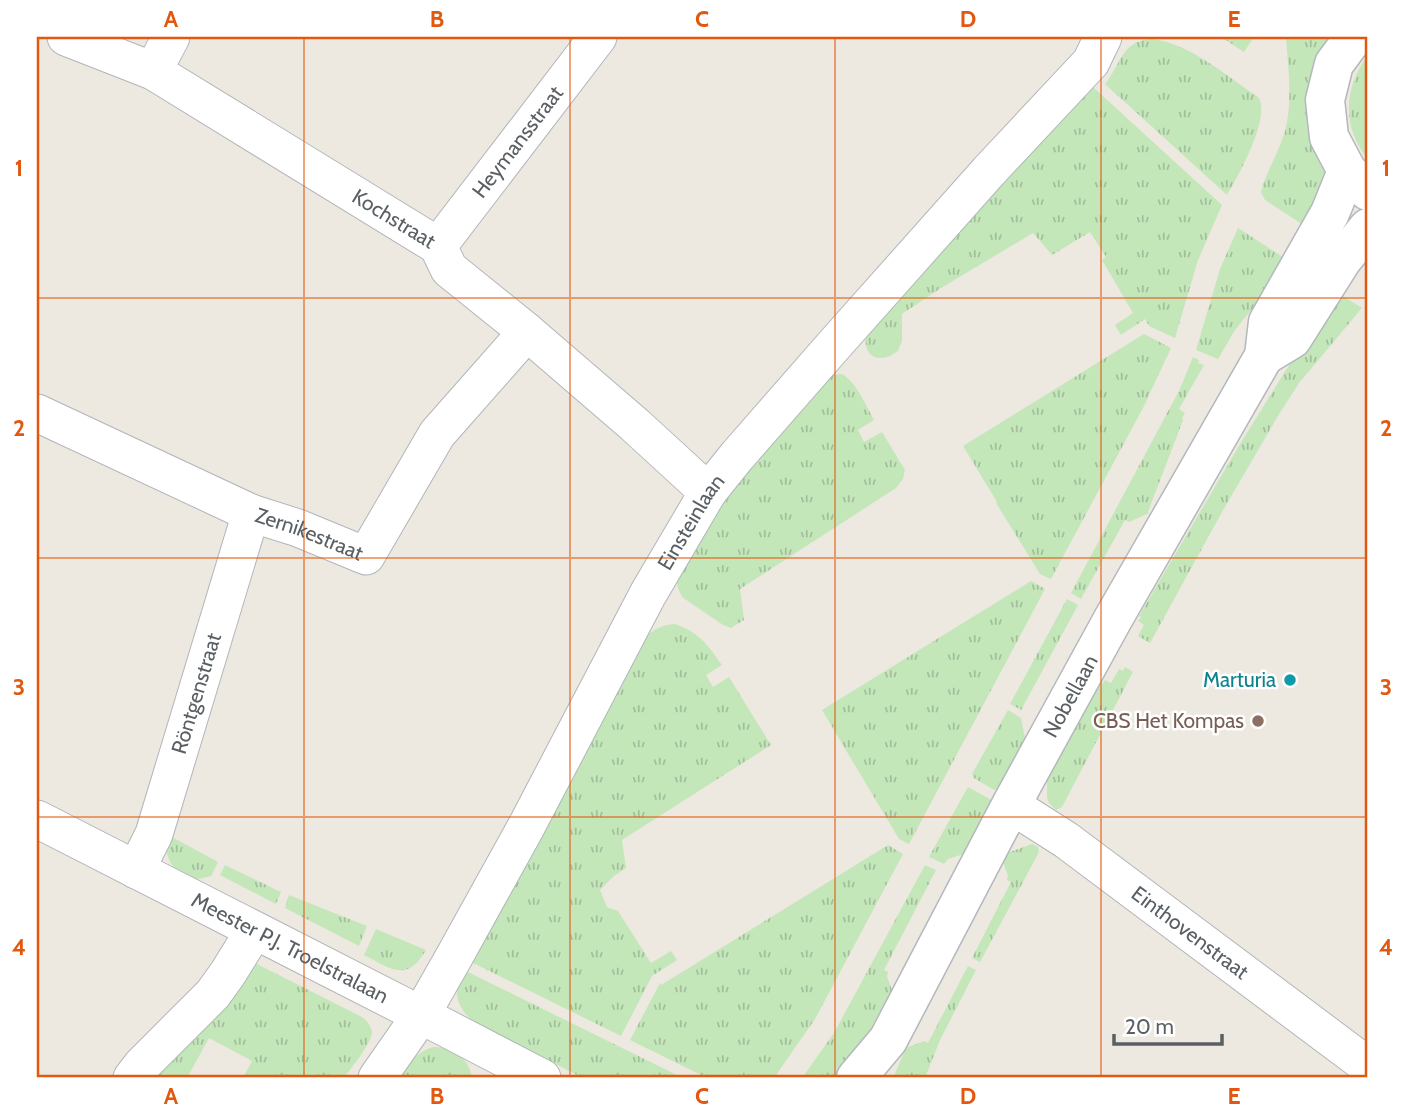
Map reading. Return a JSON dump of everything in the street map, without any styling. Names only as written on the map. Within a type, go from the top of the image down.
[{"type":"main road","points":[[1353,37],[1334,64],[1325,100],[1329,137],[1357,181]]},
{"type":"main road","name":"Nobellaan","points":[[877,1078],[888,1040],[1011,805],[1113,619],[1264,356],[1268,322],[1330,213],[1357,181]]},
{"type":"main road","name":"Nobellaan","points":[[1264,356],[1292,339],[1342,260],[1368,228]]},
{"type":"main road","name":"Nobellaan","points":[[856,1078],[888,1040]]},
{"type":"street","name":"Kochstraat","points":[[66,37],[153,71],[438,246],[449,269],[527,332],[708,492]]},
{"type":"street","points":[[153,71],[171,37]]},
{"type":"street","name":"Heymansstraat","points":[[438,246],[598,37]]},
{"type":"street","name":"Einsteinlaan","points":[[377,1078],[421,1015],[526,827],[648,594],[708,492],[989,171],[1091,62],[1103,37]]},
{"type":"street","name":"Zernikestraat","points":[[37,413],[251,513],[298,528],[366,556],[437,434],[527,332]]},
{"type":"street","name":"Röntgenstraat","points":[[136,870],[154,834],[251,513]]},
{"type":"street","name":"Einthovenstraat","points":[[1011,805],[1066,840],[1368,1066]]},
{"type":"street","name":"Meester P.J. Troelstralaan","points":[[37,819],[542,1078]]},
{"type":"street","points":[[132,1078],[213,994],[254,931]]},
{"type":"green space","points":[[1221,37],[1254,37],[1244,52]]},
{"type":"green space","points":[[1286,37],[1336,37],[1328,180],[1308,228],[1265,200],[1261,192],[1282,139],[1289,108]]},
{"type":"green space","points":[[1152,39],[1194,54],[1258,97],[1261,117],[1257,131],[1227,195],[1105,84],[1128,49],[1134,44]]},
{"type":"green space","points":[[1368,55],[1368,159],[1353,134],[1349,107],[1354,80]]},
{"type":"green space","points":[[1091,84],[1222,205],[1198,260],[1175,338],[1149,326],[1145,319],[1121,335],[1115,325],[1133,313],[1102,260],[1106,257],[1090,232],[1052,255],[1033,233],[902,314],[902,341],[898,351],[883,358],[872,356],[866,345],[867,332]]},
{"type":"green space","points":[[1238,228],[1289,261],[1235,330],[1218,359],[1196,350],[1220,269]]},
{"type":"green space","points":[[1335,291],[1362,308],[1299,383],[1278,416],[1150,643],[1138,636],[1144,625],[1138,621],[1141,617],[1139,616],[1240,444]]},
{"type":"green space","points":[[1144,334],[1171,348],[1143,408],[1051,579],[1040,574],[963,446]]},
{"type":"green space","points":[[1193,357],[1204,365],[1179,409],[1185,413],[1183,420],[1149,513],[1129,522],[1125,520],[1081,599],[1071,593],[1180,389]]},
{"type":"green space","points":[[842,374],[856,388],[874,420],[858,430],[864,442],[882,432],[905,470],[903,479],[896,488],[740,589],[744,620],[731,628],[723,625],[682,597],[676,578],[702,534],[747,472],[832,375]]},
{"type":"green space","points":[[1031,581],[1045,589],[909,844],[899,839],[822,710]]},
{"type":"green space","points":[[1067,599],[1078,605],[1021,710],[1010,704]]},
{"type":"green space","points":[[675,624],[697,635],[712,651],[722,665],[706,675],[713,687],[729,677],[771,745],[622,840],[626,868],[600,890],[607,907],[618,911],[651,963],[671,951],[677,960],[652,976],[621,1036],[469,961],[644,638],[658,628]]},
{"type":"green space","points":[[1125,667],[1133,672],[1062,807],[1056,810],[1047,798],[1047,778],[1100,683],[1105,680],[1111,683],[1119,669],[1123,671]]},
{"type":"green space","points":[[1008,710],[1021,718],[1025,738],[998,788],[994,790],[972,774]]},
{"type":"green space","points":[[968,787],[990,799],[991,803],[964,854],[948,859],[944,864],[929,857]]},
{"type":"green space","points":[[172,837],[218,862],[211,876],[195,880],[175,868],[169,860],[166,848]]},
{"type":"green space","points":[[1032,844],[1038,847],[1039,852],[980,962],[972,958],[1011,882],[1007,880],[1003,862],[1007,853]]},
{"type":"green space","points":[[888,845],[903,854],[815,1019],[774,1078],[707,1078],[630,1040],[660,983],[661,985]]},
{"type":"green space","points":[[225,865],[281,892],[276,904],[220,875]]},
{"type":"green space","points":[[925,865],[936,870],[884,970],[888,972],[892,990],[843,1078],[802,1078],[834,1033]]},
{"type":"green space","points":[[289,895],[367,926],[359,946],[285,908]]},
{"type":"green space","points":[[376,929],[426,950],[412,967],[405,970],[390,968],[364,955]]},
{"type":"green space","points":[[253,962],[362,1017],[368,1023],[372,1032],[369,1042],[344,1078],[243,1078],[252,1061],[209,1038],[187,1078],[152,1078]]},
{"type":"green space","points":[[968,966],[976,970],[940,1040],[925,1078],[893,1078],[906,1048],[924,1041],[928,1043]]},
{"type":"green space","points":[[466,967],[468,972],[683,1078],[583,1078],[477,1024],[464,1012],[458,1001],[458,983]]},
{"type":"green space","points":[[433,1047],[447,1049],[459,1055],[468,1065],[472,1078],[399,1078],[417,1055]]},
{"type":"place","name":"Marturia","points":[[1290,680]]},
{"type":"place","name":"CBS Het Kompas","points":[[1258,721]]}]
